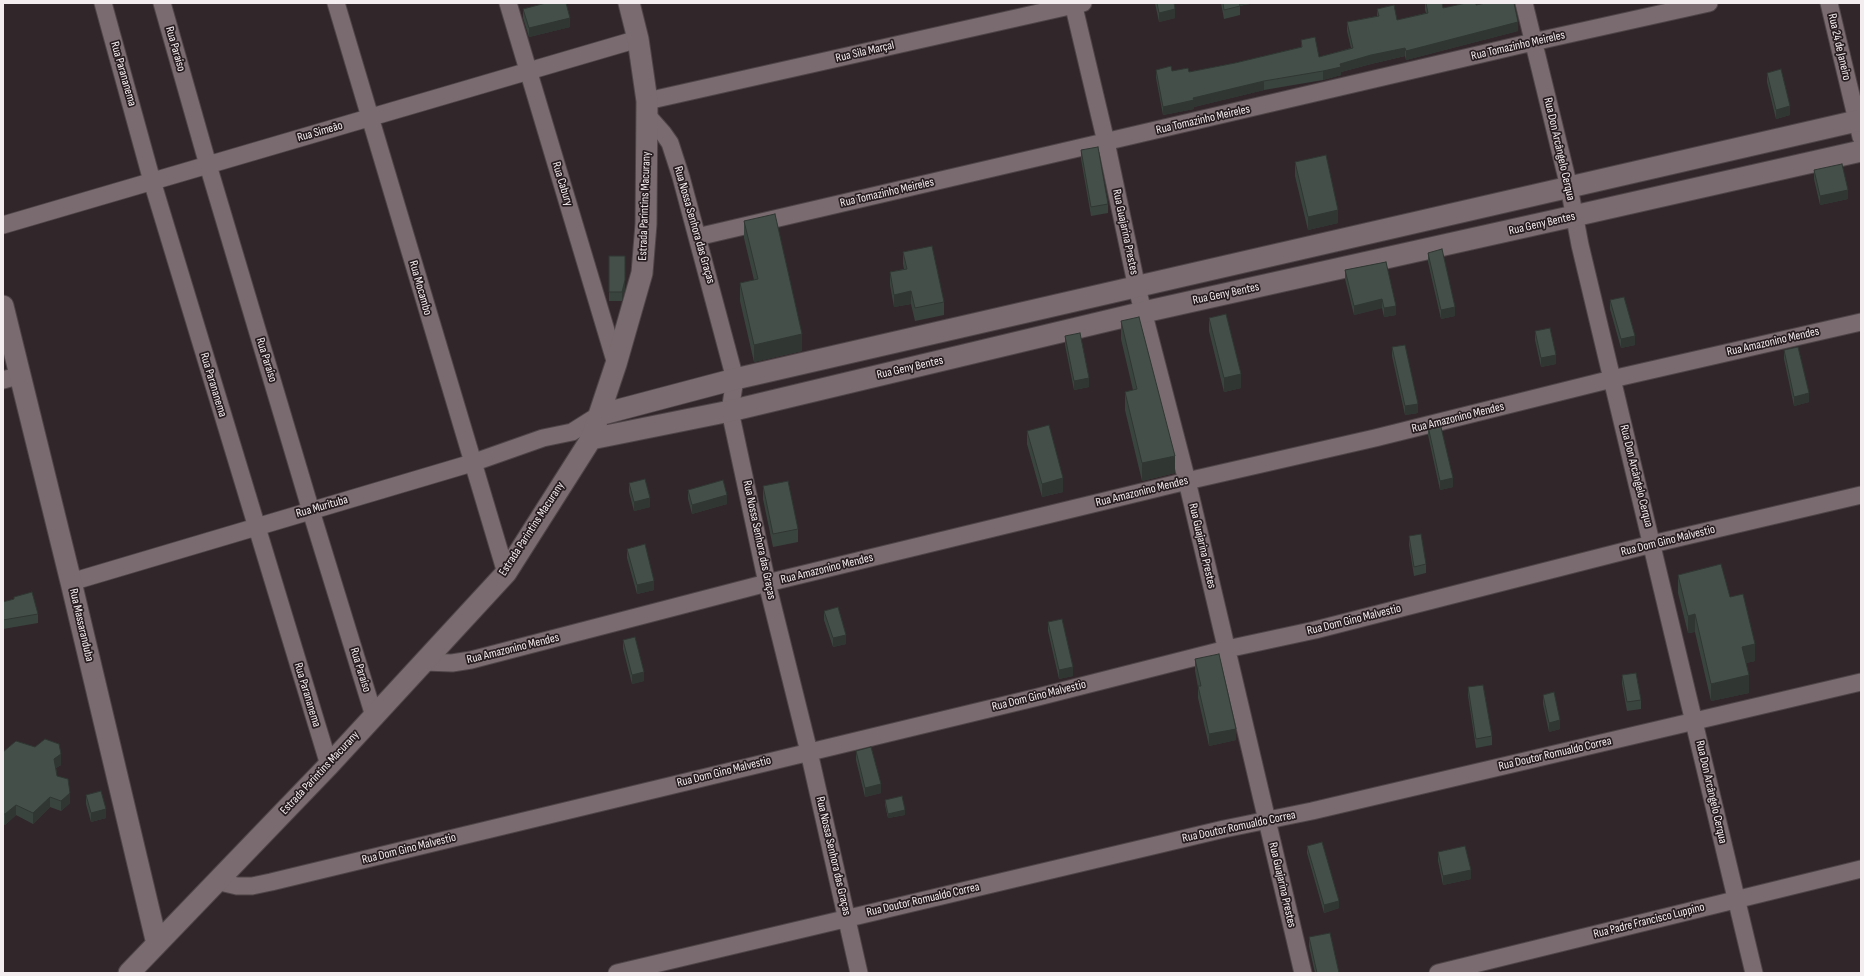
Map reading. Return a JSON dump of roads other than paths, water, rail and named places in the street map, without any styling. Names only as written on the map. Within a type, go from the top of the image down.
[{"type":"street","name":"Rua Parananema","points":[[103,3],[152,181],[329,765]]},
{"type":"street","name":"Rua Paraíso","points":[[162,3],[310,511],[374,716]]},
{"type":"street","name":"Rua Mocambo","points":[[336,3],[506,573]]},
{"type":"street","name":"Rua Cabury","points":[[508,3],[616,364]]},
{"type":"street","name":"Estrada Parintins Macurany","points":[[129,973],[329,765],[506,573],[591,439],[616,364],[642,273],[646,224],[648,109],[638,39],[629,3]]},
{"type":"street","name":"Rua Don Arcângelo Cerqua","points":[[1524,3],[1569,187],[1574,216],[1612,379],[1754,973]]},
{"type":"street","name":"Rua Tomazinho Meireles","points":[[697,237],[1533,42],[1709,3]]},
{"type":"street","name":"Rua 24 de Janeiro","points":[[1829,3],[1860,126]]},
{"type":"street","name":"Rua Sila Marçal","points":[[648,109],[1077,4]]},
{"type":"street","name":"Rua Guajarina Prestes","points":[[1077,4],[1137,288],[1187,481],[1303,973]]},
{"type":"street","name":"Rua Simeão","points":[[3,225],[638,39]]},
{"type":"street","name":"Rua Nossa Senhora das Graças","points":[[648,109],[670,143],[681,177],[735,379],[730,411],[767,583],[809,752],[859,973]]},
{"type":"street","points":[[599,415],[735,379],[1137,288],[1569,187],[1860,126]]},
{"type":"street","name":"Rua Geny Bentes","points":[[591,439],[730,411],[1144,312],[1861,151]]},
{"type":"street","name":"Rua Massaranduba","points":[[3,306],[12,378],[71,582],[157,944]]},
{"type":"street","name":"Rua Amazonino Mendes","points":[[424,662],[452,663],[471,660],[767,583],[1187,481],[1375,438],[1612,379],[1861,322]]},
{"type":"street","name":"Rua Murituba","points":[[71,582],[472,463],[543,438],[572,432],[599,415]]},
{"type":"street","points":[[572,432],[591,439]]},
{"type":"street","name":"Rua Dom Gino Malvestio","points":[[216,881],[237,886],[252,886],[271,882],[1227,649],[1315,630],[1652,544],[1861,495]]},
{"type":"street","name":"Rua Doutor Romualdo Correa","points":[[617,973],[1224,829],[1312,811],[1861,682]]},
{"type":"street","name":"Rua Padre Francisco Luppino","points":[[1438,973],[1861,869]]}]
